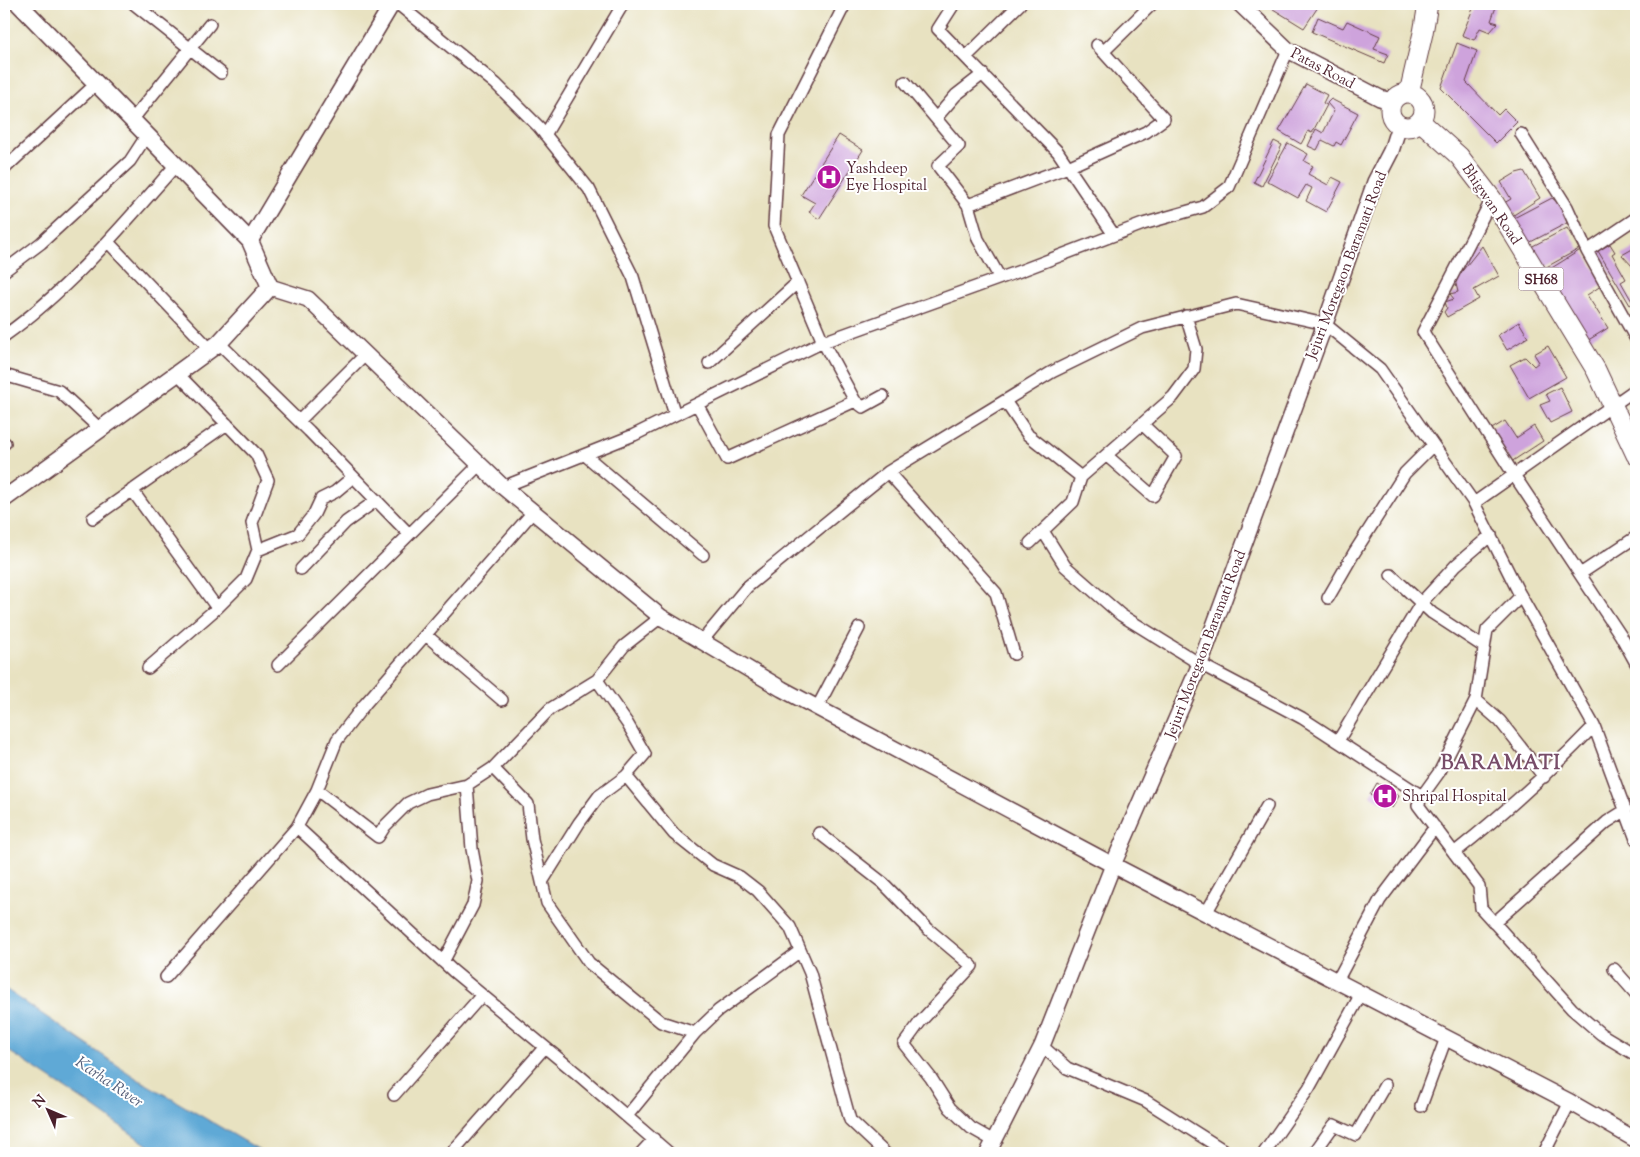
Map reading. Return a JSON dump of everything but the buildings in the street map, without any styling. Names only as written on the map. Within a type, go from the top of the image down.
[{"type":"main road","points":[[4,499],[214,346],[270,287],[250,241],[20,4]]},
{"type":"main road","points":[[1409,93],[1428,4]]},
{"type":"main road","points":[[1402,93],[1416,95],[1424,107],[1420,121],[1414,126],[1399,126],[1391,118],[1389,107],[1392,102],[1396,96],[1402,93]]},
{"type":"main road","name":"Bhigwan Road","points":[[1420,121],[1459,156],[1492,199],[1596,370],[1636,455]]},
{"type":"street","points":[[134,4],[221,73]]},
{"type":"street","points":[[250,241],[392,4]]},
{"type":"street","points":[[398,4],[496,84],[545,135],[589,189],[633,277],[675,415]]},
{"type":"street","points":[[545,135],[623,4]]},
{"type":"street","points":[[845,4],[779,135],[774,226],[823,342],[855,401],[863,407],[883,396]]},
{"type":"street","points":[[954,4],[938,29],[1058,152],[1114,235]]},
{"type":"street","points":[[966,58],[1020,4]]},
{"type":"street","points":[[968,205],[1068,168],[1146,132],[1164,119],[1100,48],[1152,4]]},
{"type":"street","name":"Patas Road","points":[[1240,4],[1288,50],[1380,98],[1392,102]]},
{"type":"street","points":[[132,120],[210,24]]},
{"type":"street","points":[[503,488],[634,435],[823,342],[1144,224],[1203,207],[1229,187],[1288,50]]},
{"type":"street","points":[[936,118],[956,95],[982,74]]},
{"type":"street","points":[[905,82],[960,146],[938,166],[968,205],[978,239],[1000,278]]},
{"type":"street","points":[[4,169],[97,84]]},
{"type":"street","name":"Jejuri Moregaon Baramati Road","points":[[992,1147],[1042,1046],[1113,866],[1200,664],[1375,182],[1391,150],[1399,126]]},
{"type":"street","points":[[1521,134],[1567,207],[1586,250],[1636,339]]},
{"type":"street","points":[[4,271],[42,243],[130,161],[147,135]]},
{"type":"street","points":[[4,336],[26,321],[66,286],[176,165]]},
{"type":"street","points":[[1492,199],[1423,332],[1514,475],[1621,636],[1636,663]]},
{"type":"street","points":[[1586,250],[1636,218]]},
{"type":"street","points":[[108,242],[214,346],[299,421],[409,534]]},
{"type":"street","points":[[709,363],[798,282]]},
{"type":"street","points":[[270,287],[308,299],[503,488],[661,617],[817,708],[1113,866],[1570,1102],[1636,1140]]},
{"type":"street","points":[[702,641],[747,587],[888,472],[1052,372],[1142,328],[1236,304],[1325,324],[1380,368],[1474,503],[1521,596],[1594,726],[1636,839]]},
{"type":"street","points":[[1030,543],[1073,502],[1081,477],[1173,397],[1194,370],[1196,349],[1186,316]]},
{"type":"street","points":[[299,421],[365,355]]},
{"type":"street","points":[[148,668],[246,580],[258,550],[252,523],[268,480],[256,454],[177,373]]},
{"type":"street","points":[[4,375],[59,391],[100,429]]},
{"type":"street","points":[[1474,503],[1636,389]]},
{"type":"street","points":[[697,404],[727,459],[855,401]]},
{"type":"street","points":[[1005,401],[1028,435],[1081,477]]},
{"type":"street","points":[[93,518],[226,424]]},
{"type":"street","points":[[1106,455],[1153,496],[1176,456],[1142,424]]},
{"type":"street","points":[[1328,598],[1359,544],[1405,473],[1434,445]]},
{"type":"street","points":[[585,455],[702,555]]},
{"type":"street","points":[[278,665],[480,465]]},
{"type":"street","points":[[888,472],[996,593],[1014,654]]},
{"type":"street","points":[[258,550],[298,534],[314,514],[320,500],[335,492],[354,477]]},
{"type":"street","points":[[132,490],[217,608]]},
{"type":"street","points":[[301,569],[346,522],[376,500]]},
{"type":"street","points":[[166,977],[297,827],[317,790],[337,740],[365,704],[533,512]]},
{"type":"street","points":[[1043,531],[1065,566],[1121,615],[1200,664],[1302,718],[1422,796]]},
{"type":"street","points":[[1338,741],[1421,603],[1456,565],[1490,535]]},
{"type":"street","points":[[1580,574],[1636,537]]},
{"type":"street","points":[[1391,575],[1432,613],[1484,647]]},
{"type":"street","points":[[1521,596],[1487,630],[1476,700],[1440,771],[1422,796],[1418,805],[1479,886],[1481,908],[1494,923],[1572,1009],[1601,1034],[1636,1054]]},
{"type":"street","points":[[317,790],[378,837],[384,826],[408,802],[427,794],[467,785],[493,768],[550,709],[597,680],[624,646],[661,617]]},
{"type":"street","points":[[817,708],[859,628]]},
{"type":"street","points":[[426,635],[502,700]]},
{"type":"street","points":[[542,882],[599,796],[626,776],[644,754],[627,723],[597,680]]},
{"type":"street","points":[[1476,700],[1500,721],[1544,777]]},
{"type":"street","points":[[1454,853],[1502,815],[1544,777],[1594,726]]},
{"type":"street","points":[[493,768],[528,804],[532,840],[547,903],[589,963],[660,1022],[695,1032]]},
{"type":"street","points":[[626,776],[674,834],[714,865],[740,877],[758,891],[790,927],[810,974],[850,1120],[885,1153]]},
{"type":"street","points":[[443,962],[474,905],[478,881],[472,849],[467,785]]},
{"type":"street","points":[[1206,913],[1267,806]]},
{"type":"street","points":[[1494,923],[1607,822],[1626,810]]},
{"type":"street","points":[[297,827],[443,962],[669,1153]]},
{"type":"street","points":[[1337,981],[1380,900],[1435,827]]},
{"type":"street","points":[[819,833],[883,883],[928,929],[972,966],[920,1022],[904,1044],[950,1108],[992,1147]]},
{"type":"street","points":[[627,1116],[695,1032],[718,1011],[800,951]]},
{"type":"street","points":[[1614,969],[1636,994]]},
{"type":"street","points":[[1264,1153],[1309,1088],[1361,994]]},
{"type":"street","points":[[394,1095],[482,995]]},
{"type":"street","points":[[1421,1106],[1446,1038]]},
{"type":"street","points":[[1042,1046],[1066,1068],[1146,1101],[1228,1153]]},
{"type":"street","points":[[454,1150],[545,1047]]},
{"type":"street","points":[[1314,1153],[1334,1125],[1356,1135],[1385,1085]]},
{"type":"street","points":[[1544,1153],[1570,1102]]},
{"type":"street","points":[[641,1153],[654,1139]]},
{"type":"water","name":"Karha River","points":[[4,988],[136,1078],[265,1153],[159,1153],[4,1048]]},
{"type":"place","name":"Yashdeep Eye Hospital","points":[[829,177]]},
{"type":"place","name":"Shripal Hospital","points":[[1385,796]]},
{"type":"district","name":"BARAMATI","points":[[1501,762]]}]
